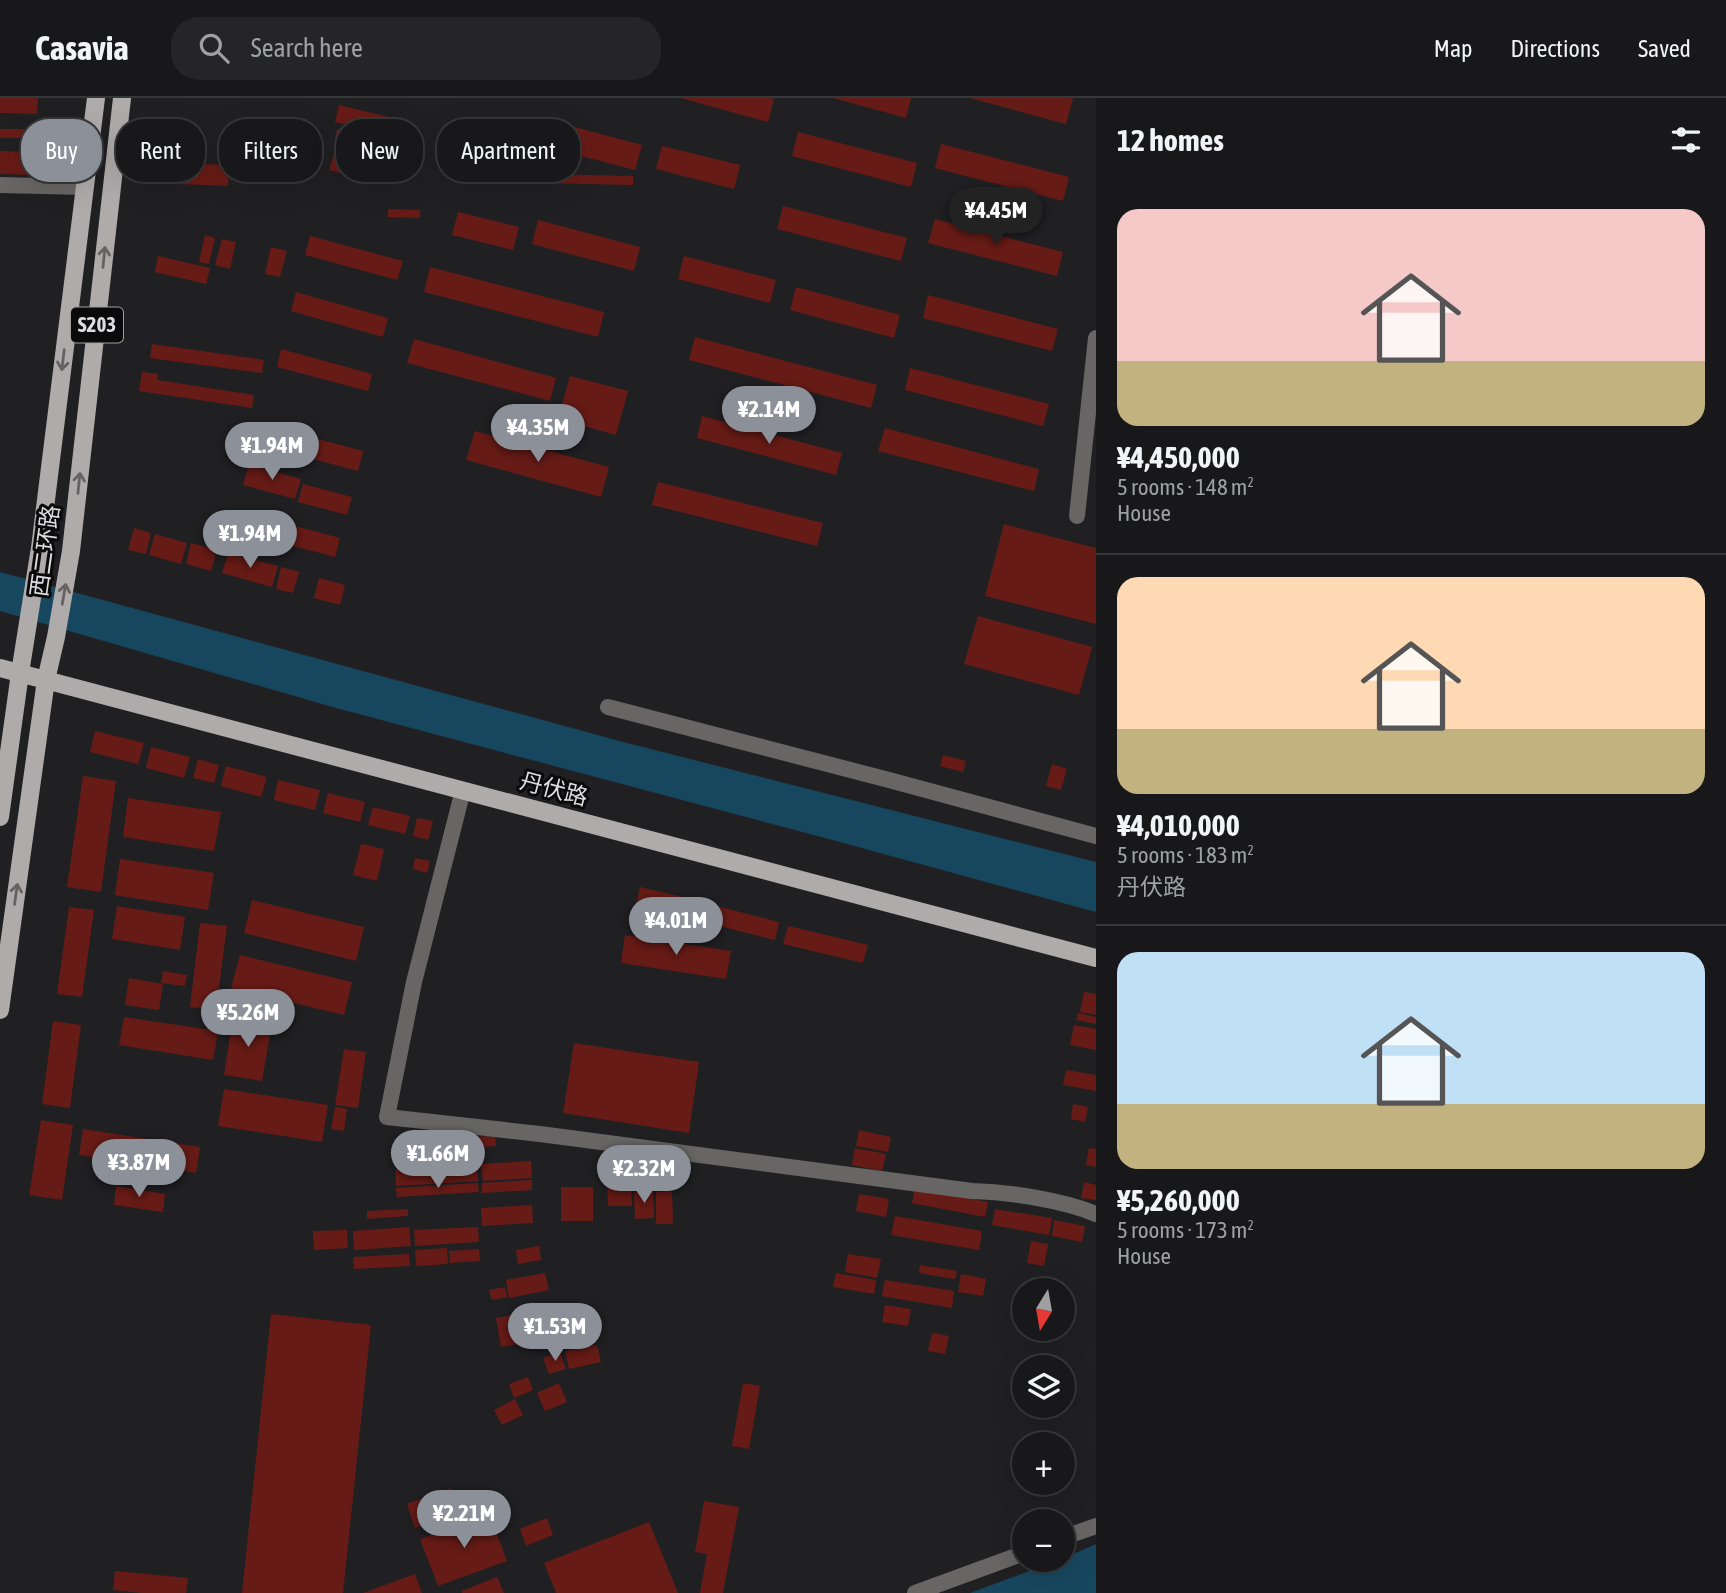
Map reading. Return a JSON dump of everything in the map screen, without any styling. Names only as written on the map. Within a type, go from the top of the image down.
[{"type":"main road","name":"西二环路","points":[[0,817],[40,548],[96,98]]},
{"type":"main road","name":"西二环路","points":[[0,1010],[46,680],[71,551],[122,98]]},
{"type":"main road","name":"丹伏路","points":[[0,668],[1096,958]]},
{"type":"street","points":[[0,185],[83,187]]},
{"type":"street","points":[[1077,516],[1096,338]]},
{"type":"street","points":[[608,707],[1096,836]]},
{"type":"street","points":[[463,790],[414,982],[387,1116],[994,1192],[1076,1206],[1096,1214]]},
{"type":"street","points":[[1075,1533],[1096,1526]]},
{"type":"street","points":[[915,1593],[1012,1557]]},
{"type":"water","points":[[0,572],[623,742],[1096,862],[1096,912],[336,708],[0,611]]},
{"type":"water","points":[[1096,1544],[1096,1593],[970,1593],[1027,1572],[1075,1572],[1075,1553]]},
{"type":"building","points":[[0,98],[38,98],[37,114],[0,113]]},
{"type":"building","points":[[681,98],[770,98],[774,99],[768,122]]},
{"type":"building","points":[[833,98],[911,98],[906,118]]},
{"type":"building","points":[[970,98],[1070,98],[1073,99],[1066,124]]},
{"type":"building","points":[[339,105],[397,119],[336,119],[335,122]]},
{"type":"building","points":[[580,128],[642,145],[635,170],[580,156]]},
{"type":"building","points":[[0,129],[21,129],[21,138],[0,138]]},
{"type":"building","points":[[798,132],[917,163],[911,187],[792,156]]},
{"type":"building","points":[[941,144],[1069,177],[1063,201],[935,168]]},
{"type":"building","points":[[662,146],[740,165],[734,189],[656,169]]},
{"type":"building","points":[[0,151],[21,152],[21,175],[0,174]]},
{"type":"building","points":[[334,154],[336,155],[336,172],[329,170]]},
{"type":"building","points":[[205,164],[219,165],[219,182],[228,182],[228,186],[179,184],[205,182]]},
{"type":"building","points":[[580,175],[633,176],[633,185],[541,183],[580,182]]},
{"type":"building","points":[[783,206],[907,238],[901,261],[777,229]]},
{"type":"building","points":[[388,209],[420,210],[420,218],[388,217]]},
{"type":"building","points":[[458,212],[519,227],[513,250],[452,235]]},
{"type":"building","points":[[935,219],[1063,252],[1057,276],[928,243]]},
{"type":"building","points":[[538,220],[640,247],[634,271],[532,244]]},
{"type":"building","points":[[205,235],[215,238],[209,264],[199,262]]},
{"type":"building","points":[[310,236],[403,261],[397,280],[305,255]]},
{"type":"building","points":[[222,239],[236,242],[230,269],[215,265]]},
{"type":"building","points":[[271,247],[287,251],[280,277],[265,274]]},
{"type":"building","points":[[158,256],[210,268],[206,284],[155,272]]},
{"type":"building","points":[[684,256],[776,280],[770,303],[678,279]]},
{"type":"building","points":[[430,267],[604,312],[598,337],[424,292]]},
{"type":"building","points":[[796,287],[900,315],[894,338],[790,310]]},
{"type":"building","points":[[296,292],[388,318],[383,337],[291,311]]},
{"type":"building","points":[[928,295],[1058,329],[1052,351],[923,318]]},
{"type":"building","points":[[695,337],[877,385],[871,408],[689,360]]},
{"type":"building","points":[[414,339],[556,378],[550,401],[407,363]]},
{"type":"building","points":[[152,344],[264,360],[262,373],[150,358]]},
{"type":"building","points":[[281,349],[372,374],[368,391],[277,367]]},
{"type":"building","points":[[910,368],[1049,404],[1043,426],[905,390]]},
{"type":"building","points":[[142,372],[158,374],[157,380],[254,395],[252,408],[139,391]]},
{"type":"building","points":[[570,376],[628,391],[616,435],[558,419]]},
{"type":"building","points":[[702,416],[842,453],[836,475],[697,438]]},
{"type":"building","points":[[261,422],[311,436],[306,456],[256,442]]},
{"type":"building","points":[[885,428],[1039,469],[1034,491],[878,451]]},
{"type":"building","points":[[475,431],[609,467],[601,497],[466,460]]},
{"type":"building","points":[[314,438],[363,451],[358,471],[309,458]]},
{"type":"building","points":[[249,465],[301,479],[295,499],[243,485]]},
{"type":"building","points":[[658,482],[823,523],[817,546],[652,505]]},
{"type":"building","points":[[303,484],[352,497],[347,515],[298,502]]},
{"type":"building","points":[[238,511],[288,524],[283,542],[233,529]]},
{"type":"building","points":[[1004,524],[1096,548],[1096,624],[985,596]]},
{"type":"building","points":[[291,525],[340,538],[335,557],[286,544]]},
{"type":"building","points":[[134,528],[151,533],[146,554],[128,550]]},
{"type":"building","points":[[155,534],[187,543],[181,564],[149,555]]},
{"type":"building","points":[[191,543],[217,550],[211,571],[186,564]]},
{"type":"building","points":[[228,553],[278,566],[272,587],[222,573]]},
{"type":"building","points":[[281,567],[299,572],[293,593],[276,589]]},
{"type":"building","points":[[319,578],[345,585],[340,605],[314,598]]},
{"type":"building","points":[[978,616],[1092,647],[1079,695],[964,664]]},
{"type":"building","points":[[95,731],[144,743],[138,764],[90,752]]},
{"type":"building","points":[[151,747],[190,757],[184,778],[146,768]]},
{"type":"building","points":[[943,755],[966,761],[963,772],[940,766]]},
{"type":"building","points":[[198,759],[219,765],[214,783],[193,778]]},
{"type":"building","points":[[1052,764],[1067,769],[1061,790],[1046,786]]},
{"type":"building","points":[[226,766],[267,777],[261,797],[221,786]]},
{"type":"building","points":[[83,776],[116,781],[101,892],[67,887]]},
{"type":"building","points":[[278,780],[320,790],[315,810],[274,800]]},
{"type":"building","points":[[328,793],[365,802],[360,822],[323,813]]},
{"type":"building","points":[[128,798],[221,812],[214,851],[123,837]]},
{"type":"building","points":[[373,807],[410,816],[405,834],[368,825]]},
{"type":"building","points":[[417,818],[433,821],[428,840],[413,836]]},
{"type":"building","points":[[361,844],[384,849],[377,881],[353,875]]},
{"type":"building","points":[[415,858],[430,861],[427,873],[413,869]]},
{"type":"building","points":[[120,859],[214,873],[208,910],[115,895]]},
{"type":"building","points":[[640,887],[705,902],[701,921],[636,905]]},
{"type":"building","points":[[252,900],[364,927],[356,961],[244,933]]},
{"type":"building","points":[[713,905],[779,922],[775,940],[708,923]]},
{"type":"building","points":[[117,906],[185,917],[180,950],[112,939]]},
{"type":"building","points":[[69,907],[94,910],[82,997],[57,994]]},
{"type":"building","points":[[200,923],[227,926],[216,1010],[190,1007]]},
{"type":"building","points":[[788,926],[868,945],[863,963],[783,944]]},
{"type":"building","points":[[625,935],[731,951],[726,979],[621,963]]},
{"type":"building","points":[[240,955],[352,982],[344,1015],[231,988]]},
{"type":"building","points":[[163,971],[187,975],[185,986],[161,983]]},
{"type":"building","points":[[129,978],[163,984],[159,1010],[125,1005]]},
{"type":"building","points":[[1084,992],[1096,994],[1096,1015],[1080,1012]]},
{"type":"building","points":[[1078,1013],[1096,1017],[1096,1024],[1076,1020]]},
{"type":"building","points":[[124,1017],[218,1031],[213,1060],[119,1045]]},
{"type":"building","points":[[233,1017],[272,1023],[262,1081],[224,1075]]},
{"type":"building","points":[[53,1021],[81,1025],[70,1108],[42,1104]]},
{"type":"building","points":[[1074,1025],[1096,1029],[1096,1050],[1070,1045]]},
{"type":"building","points":[[574,1043],[699,1062],[689,1133],[563,1113]]},
{"type":"building","points":[[344,1049],[366,1052],[358,1108],[335,1105]]},
{"type":"building","points":[[1066,1070],[1096,1075],[1096,1091],[1063,1085]]},
{"type":"building","points":[[224,1089],[328,1105],[322,1142],[218,1126]]},
{"type":"building","points":[[1073,1104],[1088,1107],[1085,1122],[1071,1119]]},
{"type":"building","points":[[335,1107],[347,1109],[344,1131],[331,1129]]},
{"type":"building","points":[[41,1120],[73,1125],[62,1200],[29,1195]]},
{"type":"building","points":[[83,1129],[200,1147],[196,1173],[79,1155]]},
{"type":"building","points":[[859,1130],[891,1137],[888,1152],[856,1146]]},
{"type":"building","points":[[458,1134],[459,1145],[410,1148],[410,1137]]},
{"type":"building","points":[[495,1136],[496,1146],[470,1148],[469,1137]]},
{"type":"building","points":[[396,1142],[406,1142],[407,1159],[396,1160]]},
{"type":"building","points":[[855,1148],[886,1154],[882,1171],[852,1165]]},
{"type":"building","points":[[1089,1148],[1096,1149],[1096,1167],[1086,1165]]},
{"type":"building","points":[[620,1151],[621,1167],[607,1167],[607,1152]]},
{"type":"building","points":[[531,1161],[532,1178],[483,1181],[481,1164]]},
{"type":"building","points":[[477,1164],[478,1181],[396,1186],[395,1169]]},
{"type":"building","points":[[532,1180],[532,1190],[482,1193],[482,1183]]},
{"type":"building","points":[[607,1182],[631,1182],[632,1206],[608,1206]]},
{"type":"building","points":[[1084,1182],[1096,1185],[1096,1200],[1081,1198]]},
{"type":"building","points":[[478,1183],[479,1192],[397,1197],[396,1188]]},
{"type":"building","points":[[116,1186],[165,1194],[163,1212],[114,1205]]},
{"type":"building","points":[[561,1187],[593,1187],[593,1221],[561,1221]]},
{"type":"building","points":[[915,1188],[988,1202],[985,1217],[912,1203]]},
{"type":"building","points":[[672,1191],[673,1224],[656,1224],[656,1192]]},
{"type":"building","points":[[634,1192],[653,1192],[654,1218],[635,1219]]},
{"type":"building","points":[[859,1194],[889,1199],[886,1217],[856,1211]]},
{"type":"building","points":[[532,1205],[533,1223],[482,1226],[481,1208]]},
{"type":"building","points":[[408,1209],[408,1216],[367,1219],[367,1211]]},
{"type":"building","points":[[995,1209],[1052,1218],[1049,1235],[992,1225]]},
{"type":"building","points":[[895,1216],[982,1231],[979,1250],[891,1235]]},
{"type":"building","points":[[1054,1220],[1085,1226],[1082,1242],[1052,1236]]},
{"type":"building","points":[[409,1227],[411,1246],[354,1250],[353,1231]]},
{"type":"building","points":[[478,1227],[479,1242],[415,1246],[414,1230]]},
{"type":"building","points":[[347,1230],[348,1248],[314,1250],[313,1231]]},
{"type":"building","points":[[1031,1241],[1048,1244],[1044,1266],[1027,1263]]},
{"type":"building","points":[[539,1246],[541,1260],[518,1264],[516,1250]]},
{"type":"building","points":[[447,1248],[448,1264],[416,1266],[415,1250]]},
{"type":"building","points":[[479,1249],[480,1261],[450,1263],[449,1251]]},
{"type":"building","points":[[409,1254],[410,1266],[354,1269],[353,1257]]},
{"type":"building","points":[[848,1254],[881,1259],[877,1278],[845,1272]]},
{"type":"building","points":[[920,1265],[957,1271],[955,1279],[919,1273]]},
{"type":"building","points":[[545,1273],[549,1290],[509,1298],[506,1280]]},
{"type":"building","points":[[836,1273],[876,1280],[874,1294],[833,1287]]},
{"type":"building","points":[[961,1274],[986,1279],[983,1296],[958,1292]]},
{"type":"building","points":[[885,1280],[954,1291],[952,1308],[882,1296]]},
{"type":"building","points":[[505,1287],[507,1297],[492,1300],[489,1290]]},
{"type":"building","points":[[885,1305],[911,1309],[908,1326],[882,1322]]},
{"type":"building","points":[[560,1306],[565,1335],[501,1347],[496,1318]]},
{"type":"building","points":[[271,1314],[371,1325],[343,1593],[242,1593]]},
{"type":"building","points":[[932,1333],[949,1336],[945,1354],[928,1351]]},
{"type":"building","points":[[597,1345],[601,1362],[569,1369],[565,1351]]},
{"type":"building","points":[[560,1352],[566,1369],[549,1374],[543,1358]]},
{"type":"building","points":[[528,1377],[533,1390],[514,1398],[509,1384]]},
{"type":"building","points":[[559,1383],[567,1402],[545,1411],[537,1393]]},
{"type":"building","points":[[743,1383],[760,1386],[749,1449],[732,1446]]},
{"type":"building","points":[[515,1399],[523,1415],[502,1425],[494,1410]]},
{"type":"building","points":[[450,1488],[459,1511],[415,1528],[407,1504]]},
{"type":"building","points":[[704,1501],[739,1507],[723,1593],[700,1593],[707,1554],[695,1552]]},
{"type":"building","points":[[489,1513],[507,1561],[438,1586],[420,1539]]},
{"type":"building","points":[[547,1518],[553,1535],[526,1546],[520,1529]]},
{"type":"building","points":[[649,1522],[678,1593],[556,1593],[544,1563]]},
{"type":"building","points":[[115,1571],[188,1578],[186,1593],[113,1590]]},
{"type":"building","points":[[415,1574],[422,1593],[363,1593]]},
{"type":"building","points":[[497,1577],[504,1593],[462,1593],[462,1591]]}]
